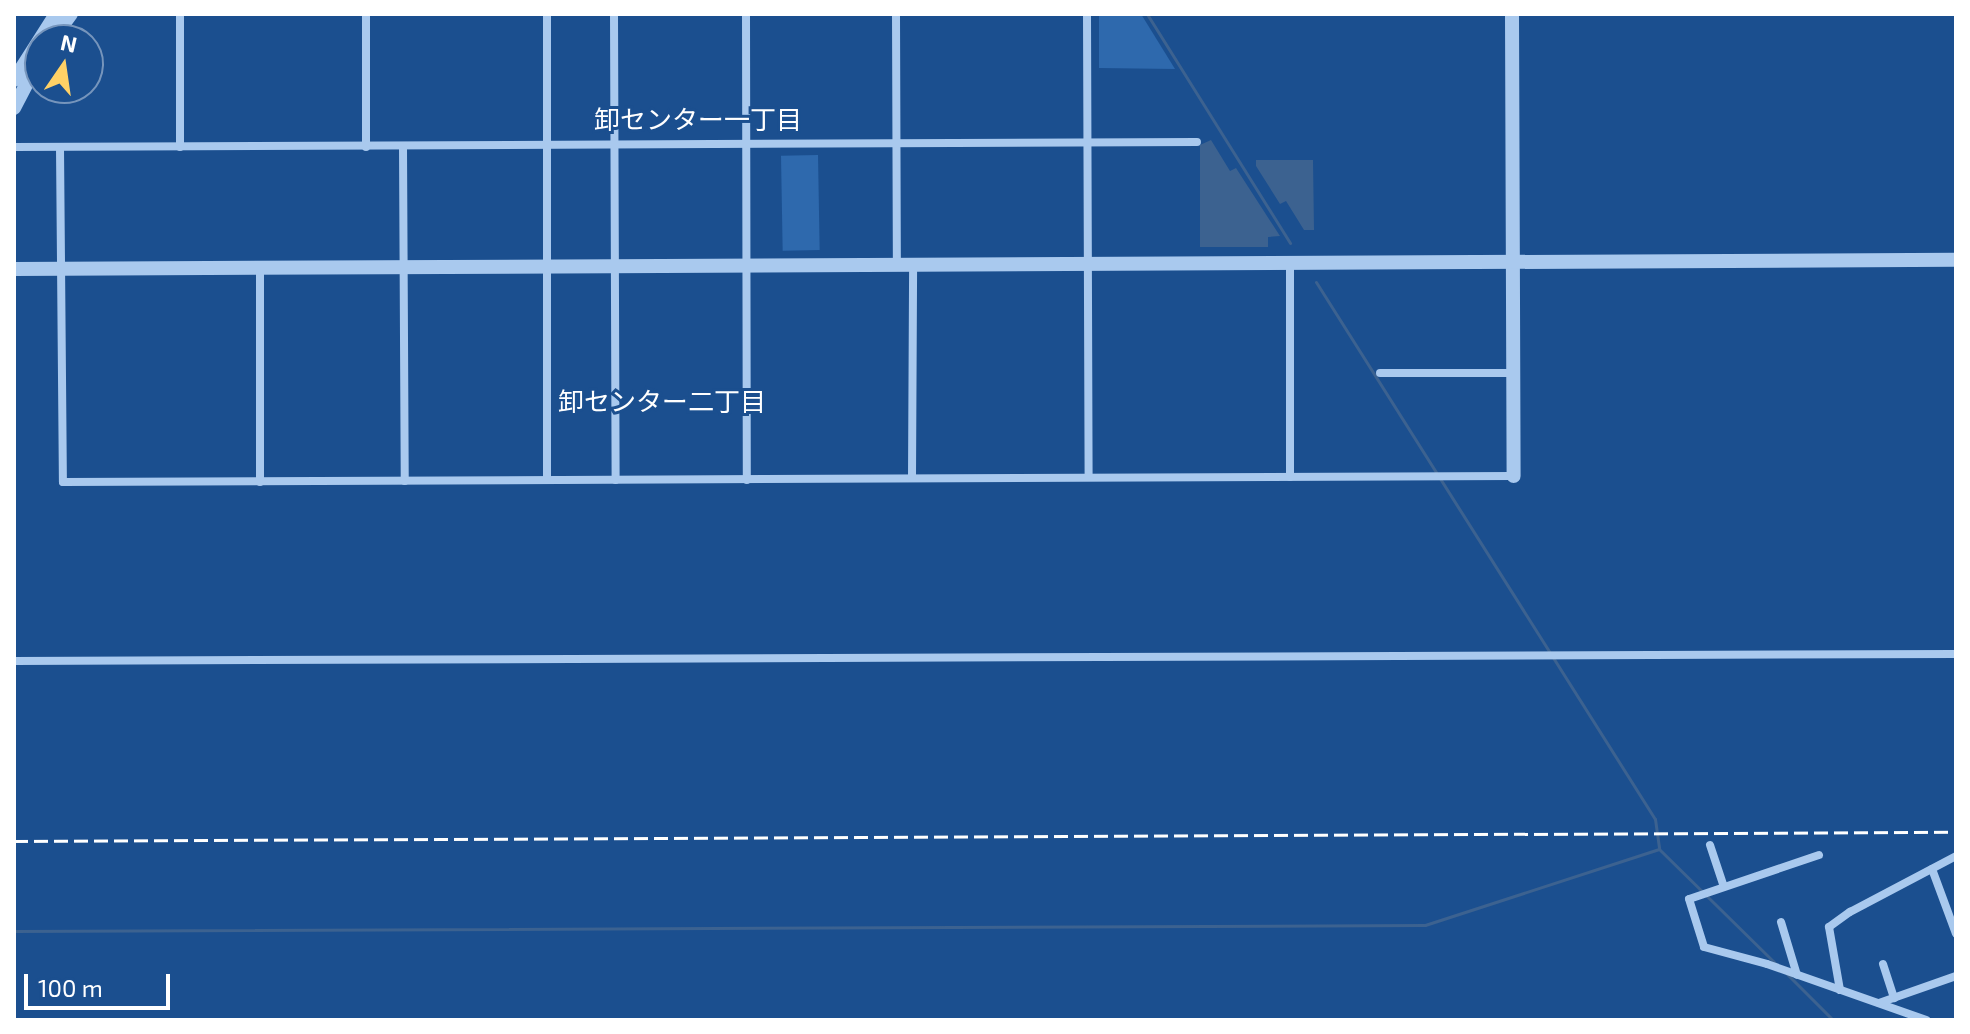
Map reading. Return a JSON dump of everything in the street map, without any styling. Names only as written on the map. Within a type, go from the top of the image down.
[{"type":"street","points":[[14,80],[25,58],[56,14]]},
{"type":"street","points":[[180,14],[180,147]]},
{"type":"street","points":[[366,14],[366,147]]},
{"type":"street","points":[[547,14],[547,480]]},
{"type":"street","points":[[614,14],[616,480]]},
{"type":"street","points":[[746,14],[747,480]]},
{"type":"street","points":[[896,14],[897,265]]},
{"type":"street","points":[[1087,14],[1089,477]]},
{"type":"street","points":[[60,148],[63,482],[1514,476],[1512,14]]},
{"type":"street","points":[[14,108],[24,89]]},
{"type":"street","points":[[14,147],[1197,142]]},
{"type":"street","points":[[403,147],[405,481]]},
{"type":"street","points":[[14,269],[1956,260]]},
{"type":"street","points":[[1290,263],[1290,477]]},
{"type":"street","points":[[912,478],[913,265]]},
{"type":"street","points":[[260,268],[260,482]]},
{"type":"street","points":[[1380,373],[1513,373]]},
{"type":"street","points":[[14,661],[1956,654]]},
{"type":"street","points":[[1710,845],[1724,887]]},
{"type":"street","points":[[1819,855],[1689,899],[1704,947],[1797,975],[1926,1020]]},
{"type":"street","points":[[1840,990],[1829,927],[1850,912],[1956,856]]},
{"type":"street","points":[[1932,869],[1956,934]]},
{"type":"street","points":[[1781,922],[1797,975]]},
{"type":"street","points":[[1883,964],[1894,998]]},
{"type":"street","points":[[1878,1003],[1956,976]]},
{"type":"shaded area","points":[[1099,14],[1141,14],[1175,69],[1099,68]]},
{"type":"shaded area","points":[[1211,140],[1230,171],[1236,168],[1280,236],[1268,237],[1268,247],[1200,247],[1200,145]]},
{"type":"shaded area","points":[[818,155],[820,250],[783,251],[781,156]]},
{"type":"shaded area","points":[[1256,160],[1313,160],[1314,230],[1304,230],[1286,201],[1280,204],[1256,166]]},
{"type":"waterway","points":[[1147,14],[1290,243]]},
{"type":"waterway","points":[[1316,282],[1655,819],[1659,849],[1775,963]]},
{"type":"waterway","points":[[14,931],[1425,925],[1659,849]]},
{"type":"waterway","points":[[1787,974],[1833,1020]]},
{"type":"railway","points":[[14,841],[1956,832]]},
{"type":"district","name":"卸センター一丁目","points":[[698,119]]},
{"type":"district","name":"卸センター二丁目","points":[[662,401]]}]
